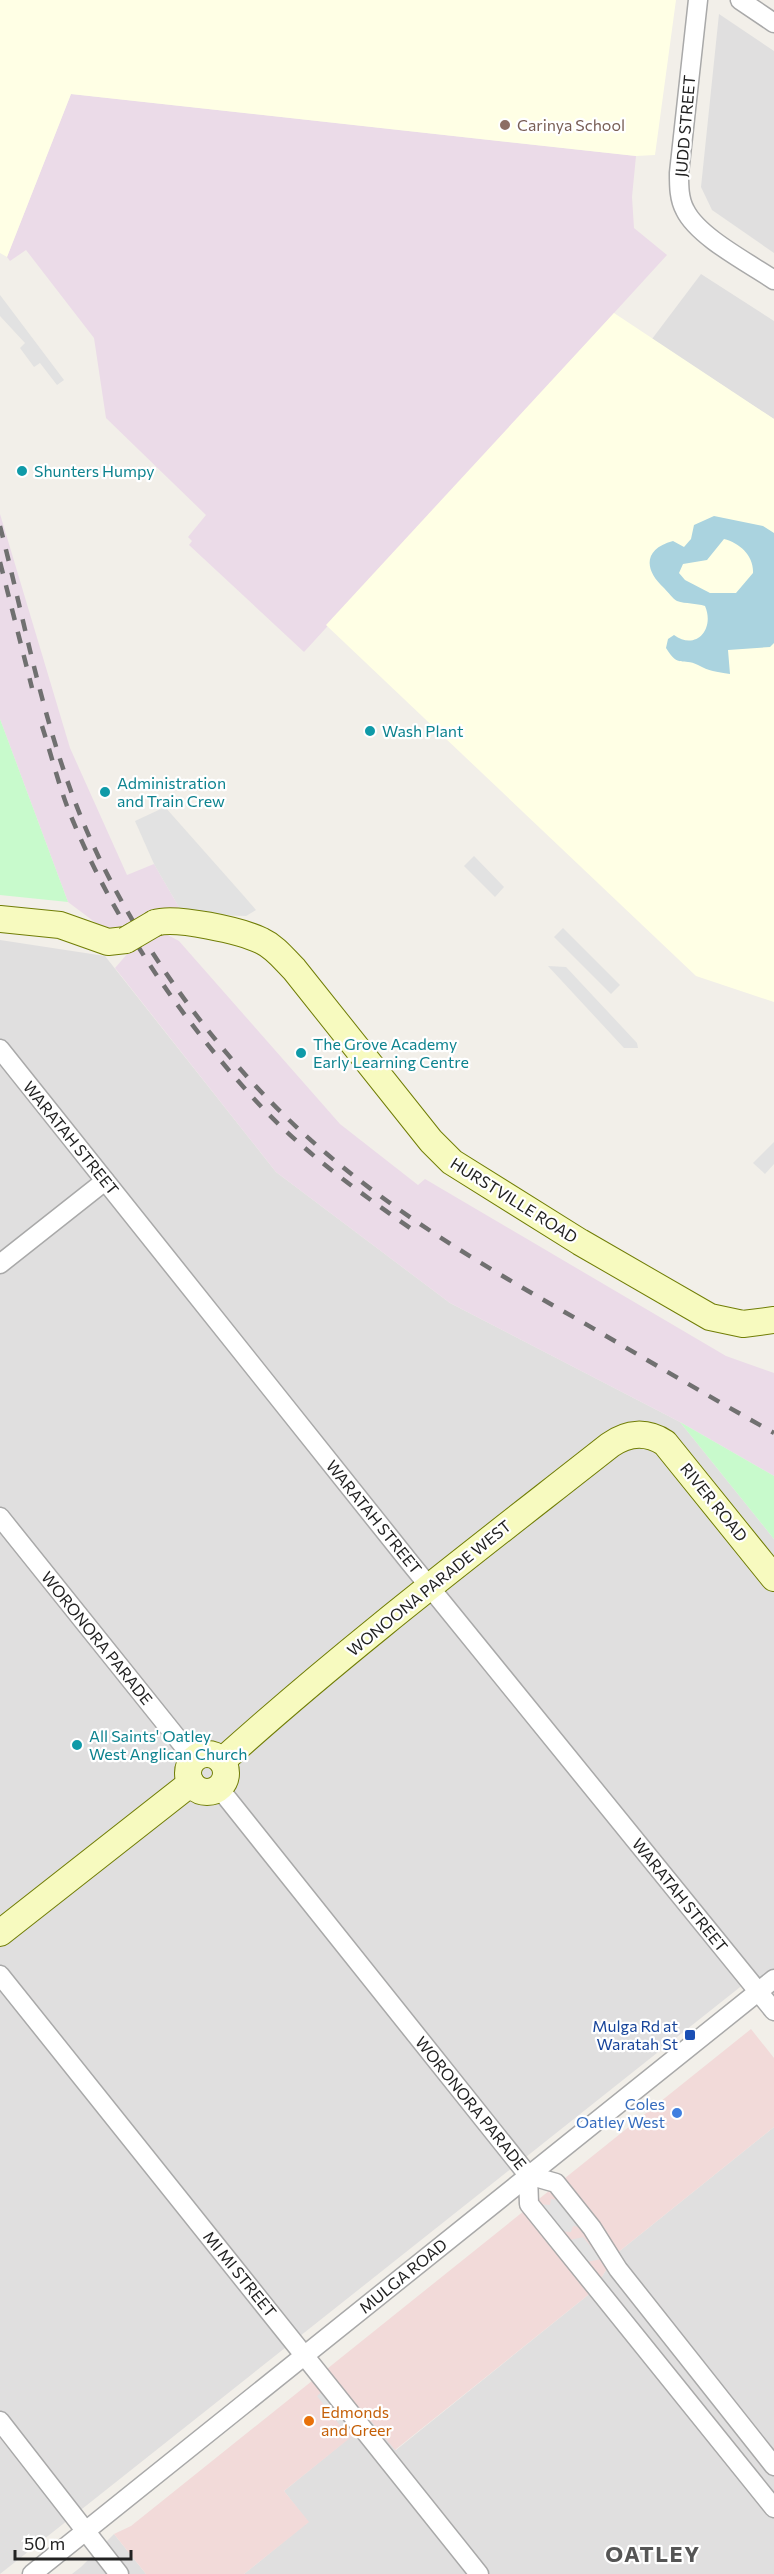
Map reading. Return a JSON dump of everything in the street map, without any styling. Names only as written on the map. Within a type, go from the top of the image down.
[{"type":"street","name":"JUDD STREET","points":[[698,0],[679,173],[682,203],[699,229],[774,280]]},
{"type":"street","points":[[740,0],[774,23]]},
{"type":"street","name":"HURSTVILLE ROAD","points":[[0,918],[60,925],[108,942],[126,940],[155,923],[171,921],[234,932],[270,945],[294,969],[431,1142],[452,1162],[580,1242],[710,1317],[743,1324],[774,1320]]},
{"type":"street","name":"WARATAH STREET","points":[[0,1049],[430,1587],[774,2011]]},
{"type":"street","points":[[0,1264],[105,1180]]},
{"type":"street","name":"WONOONA PARADE WEST","points":[[222,1761],[288,1701],[610,1444],[628,1435],[647,1435]]},
{"type":"street","name":"RIVER ROAD","points":[[647,1435],[657,1437],[671,1449],[774,1578]]},
{"type":"street","name":"WORONORA PARADE","points":[[0,1517],[192,1771]]},
{"type":"street","points":[[0,1933],[192,1771],[206,1754],[222,1761],[226,1772],[219,1788],[213,1791],[201,1791],[192,1771]]},
{"type":"street","name":"WORONORA PARADE","points":[[219,1788],[528,2175],[529,2204],[774,2508]]},
{"type":"street","name":"MI MI STREET","points":[[0,1975],[479,2574]]},
{"type":"street","name":"MULGA ROAD","points":[[32,2574],[774,1979]]},
{"type":"street","points":[[528,2175],[556,2183],[592,2228],[618,2269],[772,2463],[748,2476]]},
{"type":"street","points":[[595,2286],[618,2269]]},
{"type":"street","points":[[690,2404],[712,2387]]},
{"type":"street","points":[[0,2421],[119,2574]]},
{"type":"shaded area","name":"Carinya School","points":[[0,0],[676,0],[655,155],[636,156],[71,94],[7,257],[0,253]]},
{"type":"shaded area","points":[[719,14],[774,51],[774,253],[712,210],[701,187]]},
{"type":"shaded area","points":[[71,94],[636,156],[632,197],[634,228],[667,255],[304,652],[189,545],[192,541],[188,537],[206,515],[106,418],[94,338],[26,250],[10,261],[7,257]]},
{"type":"shaded area","points":[[701,274],[774,321],[774,419],[652,339]]},
{"type":"shaded area","points":[[0,295],[64,380],[57,385],[40,363],[34,367],[20,348],[25,343],[0,316]]},
{"type":"shaded area","points":[[614,313],[774,419],[774,1002],[696,976],[326,625]]},
{"type":"shaded area","points":[[0,514],[70,748],[127,875],[154,864],[183,914],[153,917],[166,934],[179,941],[340,1124],[418,1185],[425,1179],[726,1356],[774,1373],[774,1476],[680,1422],[450,1303],[276,1172],[115,968],[128,953],[123,934],[108,932],[68,902],[0,719]]},
{"type":"shaded area","points":[[165,807],[256,910],[246,916],[183,914],[154,864],[135,821]]},
{"type":"shaded area","points":[[474,856],[504,887],[495,897],[464,866]]},
{"type":"shaded area","points":[[563,928],[620,985],[611,994],[554,937]]},
{"type":"shaded area","points":[[0,940],[105,956],[276,1172],[450,1303],[680,1422],[774,1539],[774,1994],[749,1980],[0,2574]]},
{"type":"shaded area","points":[[548,966],[566,967],[637,1043],[638,1048],[624,1048]]},
{"type":"shaded area","points":[[774,1142],[774,1164],[765,1174],[753,1163]]},
{"type":"shaded area","points":[[751,2029],[774,2058],[774,2127],[616,2254],[593,2291],[395,2450],[371,2421],[284,2491],[309,2522],[244,2574],[146,2574],[114,2534],[131,2526]]},
{"type":"shaded area","points":[[774,2127],[774,2574],[244,2574],[308,2522],[284,2491],[371,2420],[396,2450],[593,2291],[616,2254]]},
{"type":"shaded area","points":[[551,2199],[563,2200],[586,2228],[573,2226],[571,2232],[557,2231],[537,2204],[550,2205]]},
{"type":"shaded area","points":[[583,2237],[601,2259],[587,2262],[566,2241]]},
{"type":"shaded area","points":[[324,2390],[353,2428],[346,2433],[317,2396]]},
{"type":"shaded area","points":[[114,2534],[146,2574],[72,2574],[81,2567]]},
{"type":"green space","points":[[0,719],[68,902],[0,895]]},
{"type":"green space","points":[[680,1422],[774,1476],[774,1539]]},
{"type":"water","points":[[714,516],[763,526],[774,533],[774,643],[770,647],[728,650],[730,674],[678,660],[666,648],[668,639],[674,635],[690,640],[702,635],[707,615],[705,606],[674,599],[657,581],[650,567],[650,561],[656,549],[663,545],[673,541],[684,547],[691,539],[694,525]],"holes":[[[724,539],[745,551],[753,567],[753,573],[736,593],[710,593],[685,580],[679,573],[683,564],[707,560]]]},
{"type":"railway","points":[[0,526],[45,710],[81,817],[101,863],[154,955],[184,999],[218,1042],[289,1120],[327,1154],[388,1202],[484,1265],[774,1433]]},
{"type":"railway","points":[[0,562],[32,688]]},
{"type":"railway","points":[[42,726],[64,798],[90,859],[130,933],[176,1004],[228,1070],[273,1119],[330,1169],[410,1228]]},
{"type":"place","name":"Carinya School","points":[[505,125]]},
{"type":"place","name":"Shunters Humpy","points":[[22,471]]},
{"type":"place","name":"Wash Plant","points":[[370,731]]},
{"type":"place","name":"Administration and Train Crew","points":[[105,792]]},
{"type":"place","name":"The Grove Academy Early Learning Centre","points":[[301,1053]]},
{"type":"place","name":"All Saints' Oatley West Anglican Church","points":[[77,1745]]},
{"type":"place","name":"Mulga Rd at Waratah St","points":[[690,2035]]},
{"type":"place","name":"Coles Oatley West","points":[[677,2113]]},
{"type":"place","name":"Edmonds and Greer","points":[[309,2421]]},
{"type":"district","name":"OATLEY","points":[[653,2554]]}]
